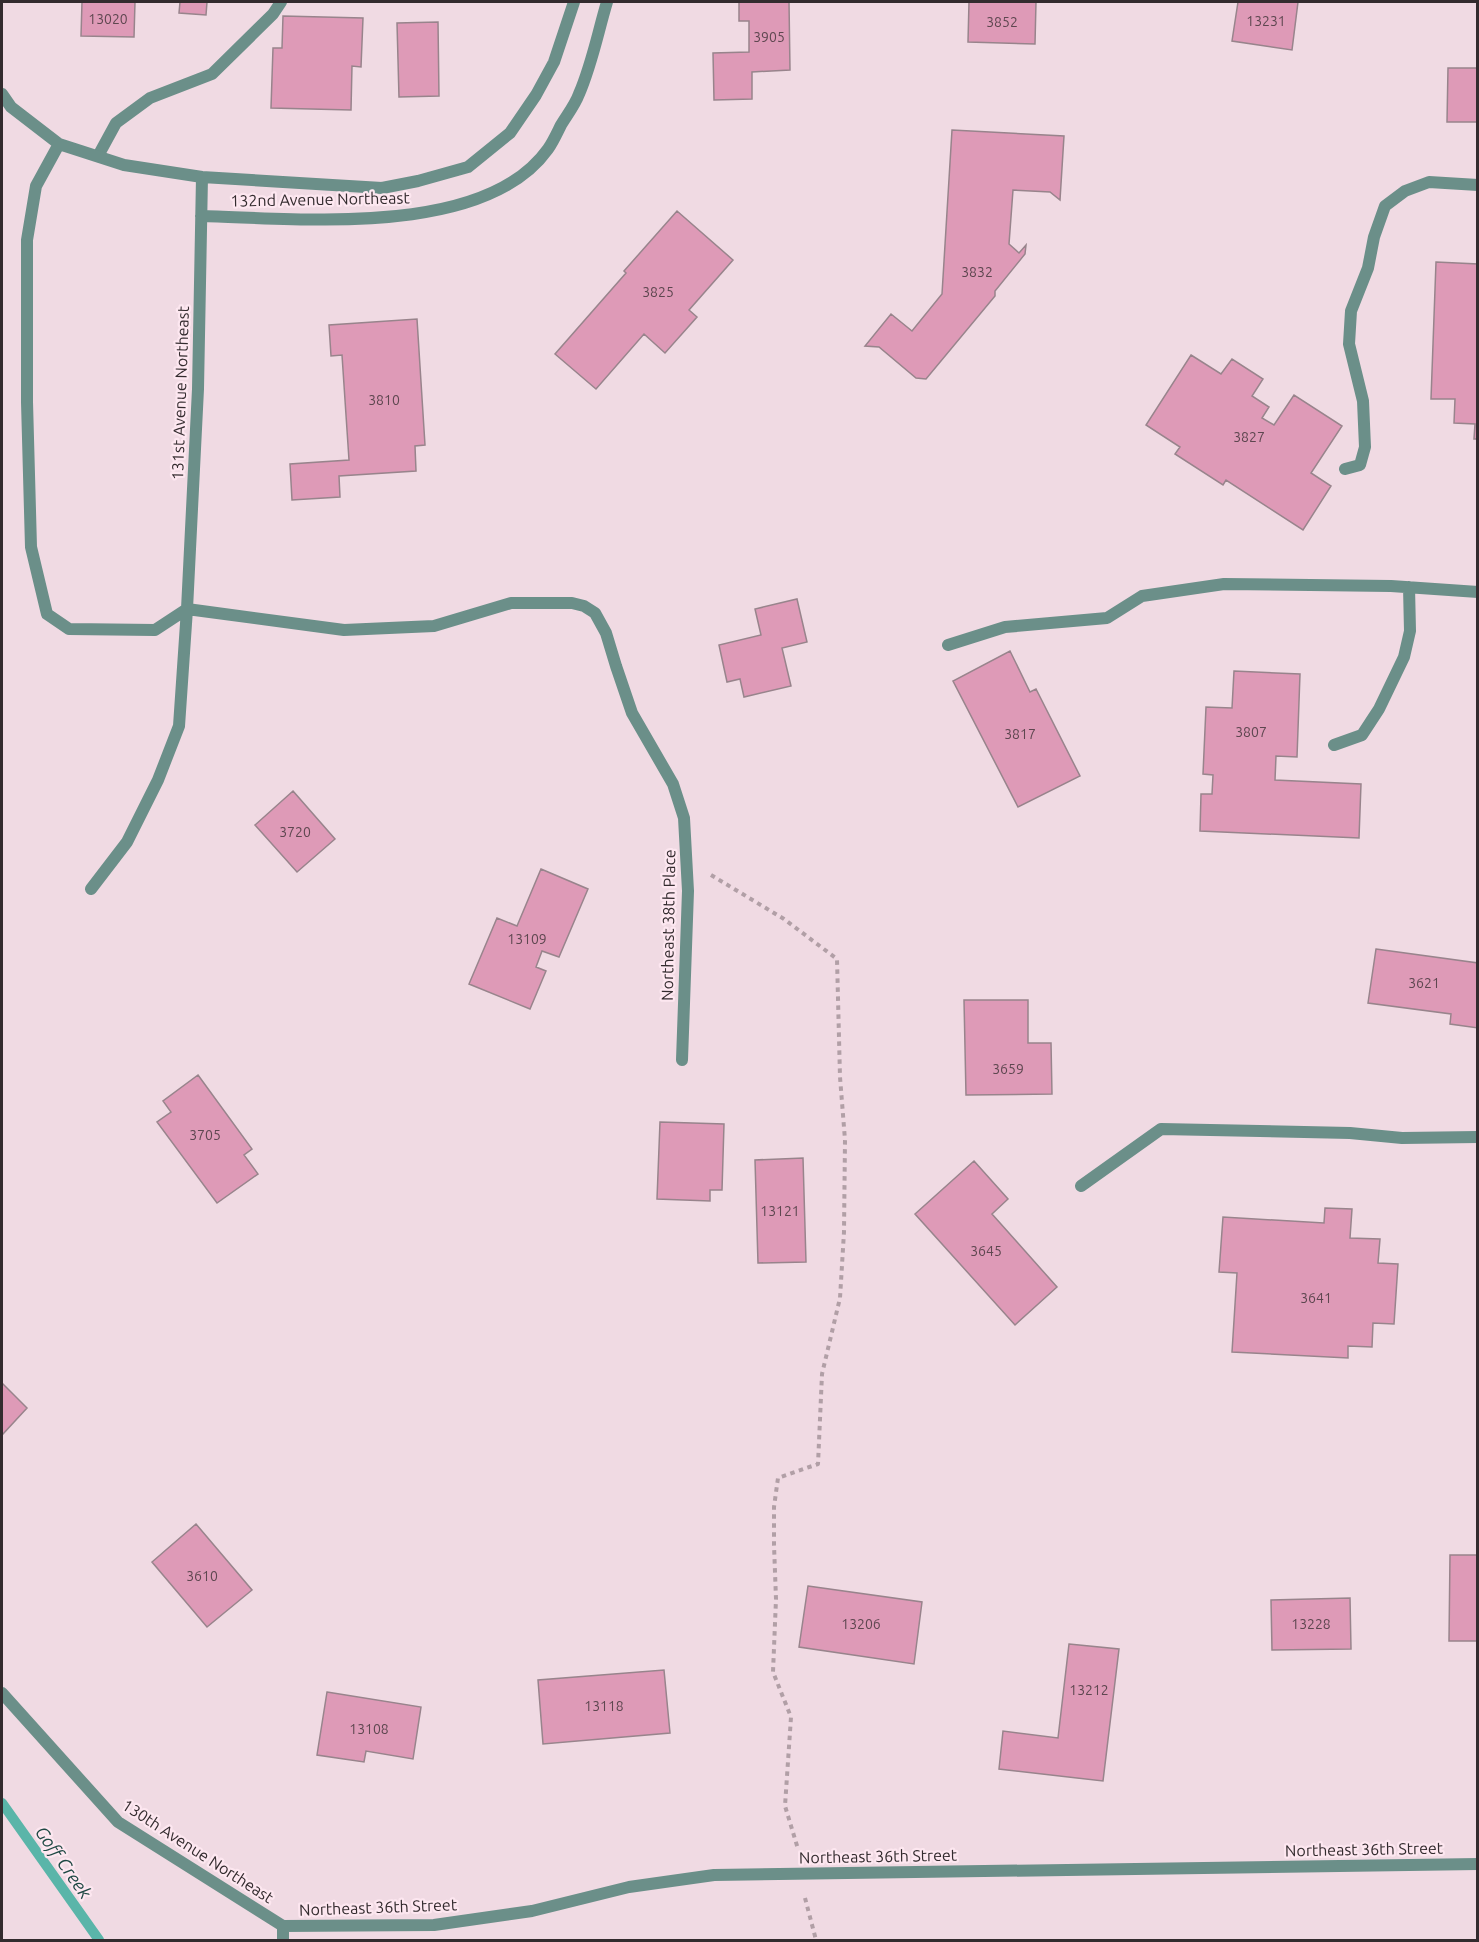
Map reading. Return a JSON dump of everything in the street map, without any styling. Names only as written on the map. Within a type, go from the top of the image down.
[{"type":"street","points":[[98,156],[116,123],[150,98],[212,74],[273,14],[281,2]]},
{"type":"street","name":"132nd Avenue Northeast","points":[[59,144],[124,165],[202,177],[382,188],[418,181],[468,167],[510,133],[536,95],[554,62],[574,2]]},
{"type":"street","name":"132nd Avenue Northeast","points":[[201,216],[351,219],[419,215],[470,203],[504,187],[526,171],[547,150],[579,94],[607,2]]},
{"type":"street","points":[[2,94],[11,107],[59,144],[36,186],[27,240],[27,402],[31,547],[47,614],[69,629],[155,630],[188,609]]},
{"type":"street","name":"131st Avenue Northeast","points":[[91,889],[127,842],[158,780],[178,726],[188,609],[198,389],[202,177]]},
{"type":"street","points":[[1345,469],[1360,465],[1365,447],[1363,401],[1348,344],[1351,311],[1368,268],[1374,237],[1385,206],[1405,191],[1429,182],[1478,185]]},
{"type":"street","points":[[948,645],[1005,627],[1107,618],[1142,596],[1224,584],[1409,587],[1478,592]]},
{"type":"street","points":[[1334,746],[1362,735],[1379,709],[1404,657],[1410,631],[1409,587]]},
{"type":"street","name":"Northeast 38th Place","points":[[188,609],[344,630],[434,626],[512,603],[543,601],[584,606],[595,613],[606,633],[632,713],[673,784],[684,818],[688,891],[682,1060]]},
{"type":"street","points":[[1081,1185],[1161,1129],[1350,1133],[1402,1138],[1478,1137]]},
{"type":"street","name":"130th Avenue Northeast","points":[[2,1693],[118,1822],[283,1926]]},
{"type":"street","name":"Northeast 36th Street","points":[[283,1926],[434,1925],[532,1911],[639,1886],[714,1875],[1478,1864]]},
{"type":"street","points":[[283,1926],[283,1941]]},
{"type":"path","points":[[686,856],[712,876],[784,919],[837,959],[840,1077],[845,1140],[844,1232],[840,1298],[822,1374],[818,1464],[778,1478],[774,1507],[776,1599],[773,1672],[791,1718],[785,1806],[798,1843],[807,1906],[816,1941]]},
{"type":"building","points":[[82,2],[135,2],[134,37],[81,36]]},
{"type":"building","points":[[180,2],[207,2],[206,15],[179,13]]},
{"type":"building","points":[[739,2],[789,2],[790,70],[752,72],[752,99],[714,100],[713,53],[749,52],[749,21],[739,21]]},
{"type":"building","points":[[969,2],[1036,2],[1035,44],[968,42]]},
{"type":"building","points":[[1238,2],[1298,2],[1292,50],[1232,41]]},
{"type":"building","points":[[283,16],[363,18],[361,67],[352,66],[351,110],[271,108],[273,48],[282,48]]},
{"type":"building","points":[[438,22],[439,96],[399,97],[397,23]]},
{"type":"building","points":[[1448,68],[1478,68],[1478,122],[1447,122]]},
{"type":"building","points":[[952,130],[1064,136],[1060,200],[1050,192],[1013,190],[1009,244],[1019,253],[1026,245],[1025,254],[995,291],[995,296],[926,379],[916,378],[879,347],[865,346],[891,314],[912,331],[942,294]]},
{"type":"building","points":[[677,211],[733,260],[689,310],[697,317],[665,353],[644,334],[596,389],[555,354]]},
{"type":"building","points":[[1436,262],[1478,264],[1478,439],[1474,439],[1475,424],[1454,423],[1455,399],[1431,399]]},
{"type":"building","points":[[417,319],[425,445],[415,446],[416,471],[339,476],[340,497],[292,500],[290,464],[349,460],[342,355],[331,356],[329,325]]},
{"type":"building","points":[[1191,355],[1221,374],[1232,359],[1263,379],[1252,396],[1269,407],[1262,418],[1274,425],[1294,395],[1342,426],[1311,473],[1331,486],[1303,530],[1226,480],[1223,485],[1175,454],[1180,447],[1146,425]]},
{"type":"building","points":[[797,599],[807,642],[782,648],[791,686],[744,697],[740,679],[727,682],[719,645],[761,635],[755,609]]},
{"type":"building","points":[[1010,651],[1030,692],[1036,689],[1080,776],[1018,807],[953,681]]},
{"type":"building","points":[[1234,671],[1300,674],[1297,757],[1276,756],[1275,780],[1361,784],[1359,838],[1200,831],[1201,794],[1212,794],[1213,775],[1203,774],[1206,707],[1232,708]]},
{"type":"building","points":[[293,791],[335,839],[297,872],[255,825]]},
{"type":"building","points":[[541,869],[588,889],[559,957],[542,951],[536,967],[546,971],[530,1009],[469,984],[497,918],[517,926]]},
{"type":"building","points":[[1376,949],[1478,963],[1478,1028],[1450,1024],[1451,1014],[1368,1003]]},
{"type":"building","points":[[964,1000],[1028,1000],[1028,1043],[1051,1043],[1052,1094],[966,1095]]},
{"type":"building","points":[[198,1075],[252,1149],[244,1155],[258,1174],[217,1203],[157,1122],[171,1112],[163,1101]]},
{"type":"building","points":[[660,1122],[724,1124],[722,1190],[710,1190],[710,1201],[657,1199]]},
{"type":"building","points":[[803,1158],[806,1262],[758,1263],[755,1160]]},
{"type":"building","points":[[974,1161],[1008,1199],[992,1214],[1057,1287],[1015,1325],[915,1214]]},
{"type":"building","points":[[1325,1208],[1352,1209],[1350,1238],[1380,1239],[1378,1263],[1398,1264],[1394,1324],[1373,1323],[1372,1347],[1348,1346],[1348,1358],[1232,1352],[1237,1273],[1219,1272],[1223,1217],[1324,1223]]},
{"type":"building","points":[[2,1383],[27,1408],[2,1435]]},
{"type":"building","points":[[196,1524],[252,1590],[207,1627],[152,1562]]},
{"type":"building","points":[[1450,1555],[1478,1555],[1478,1641],[1449,1641]]},
{"type":"building","points":[[808,1586],[922,1602],[914,1664],[799,1647]]},
{"type":"building","points":[[1350,1598],[1351,1649],[1272,1650],[1271,1600]]},
{"type":"building","points":[[1069,1644],[1119,1649],[1103,1781],[999,1769],[1003,1731],[1058,1738]]},
{"type":"building","points":[[664,1670],[670,1733],[543,1744],[538,1680]]},
{"type":"building","points":[[327,1692],[421,1707],[413,1759],[366,1751],[364,1762],[317,1755]]},
{"type":"waterway","name":"Goff Creek","points":[[2,1803],[99,1940]]}]
